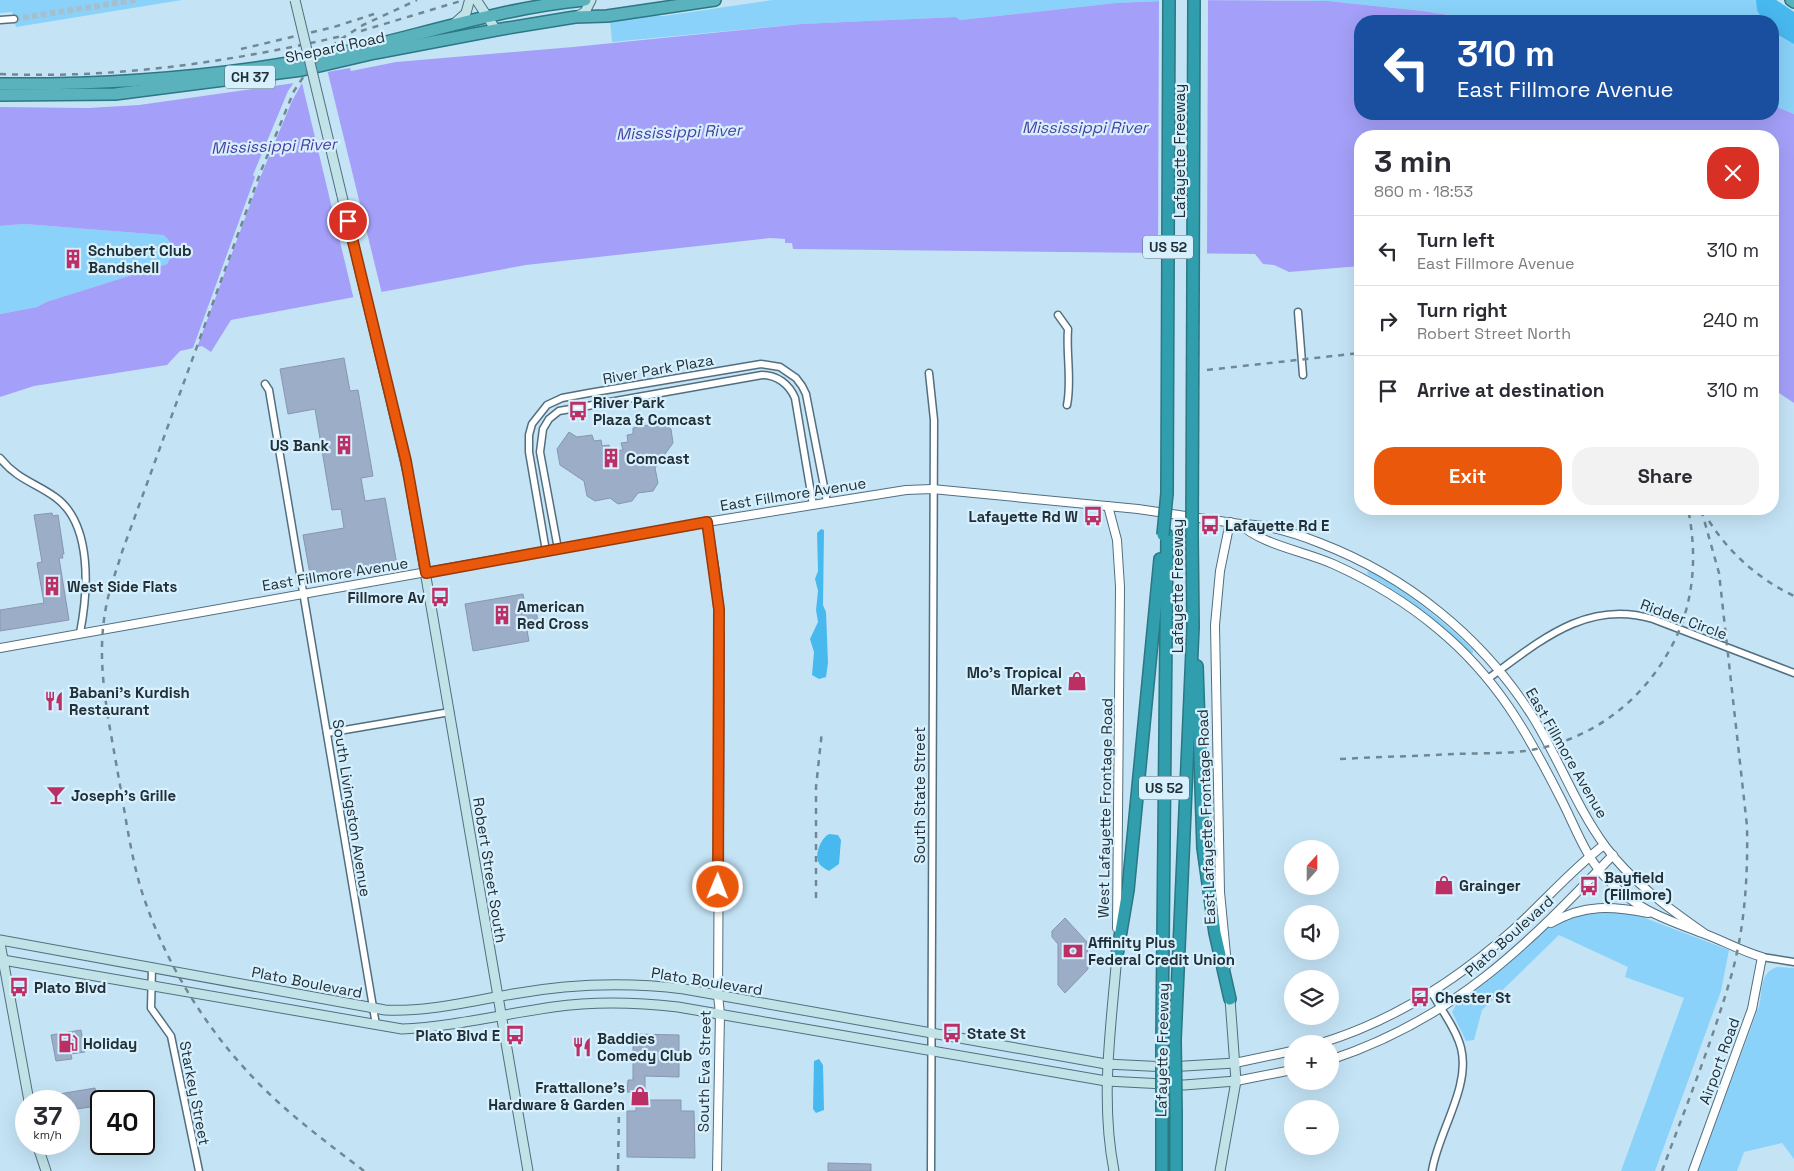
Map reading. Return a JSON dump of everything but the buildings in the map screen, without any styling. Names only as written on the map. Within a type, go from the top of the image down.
[{"type":"highway","name":"CH 37","points":[[486,16],[585,0]]},
{"type":"highway","points":[[575,17],[607,16],[715,0]]},
{"type":"highway","name":"Lafayette Freeway","points":[[1162,1171],[1169,0]]},
{"type":"highway","name":"Lafayette Freeway","points":[[1176,1171],[1175,1040],[1193,627],[1194,0]]},
{"type":"highway","name":"Shepard Road","points":[[0,84],[114,83],[301,61],[486,16]]},
{"type":"highway","name":"CH 37","points":[[496,30],[575,17]]},
{"type":"highway","name":"Shepard Road","points":[[0,95],[70,96],[159,89],[302,70],[496,30]]},
{"type":"highway","points":[[1117,955],[1128,890],[1165,535]]},
{"type":"highway","points":[[1193,627],[1198,674],[1203,848],[1214,933],[1230,999]]},
{"type":"highway","points":[[1156,1171],[1162,1118]]},
{"type":"highway","points":[[1176,1118],[1180,1171]]},
{"type":"main road","name":"Robert Street South","points":[[295,0],[406,461],[528,1171]]},
{"type":"main road","points":[[575,17],[585,12],[591,0]]},
{"type":"main road","points":[[452,25],[464,17],[473,1],[496,30]]},
{"type":"main road","points":[[0,941],[27,1090]]},
{"type":"main road","name":"Plato Boulevard","points":[[0,941],[372,1008],[419,1010],[580,986],[628,985],[684,988],[1106,1064],[1168,1067],[1235,1063]]},
{"type":"main road","name":"West Lafayette Frontage Road","points":[[1114,1171],[1108,1138],[1106,1064],[1117,955]]},
{"type":"main road","name":"Plato Boulevard","points":[[2,959],[376,1025],[414,1029],[566,1005],[634,1003],[720,1014],[1106,1081],[1184,1086],[1236,1081]]},
{"type":"main road","name":"East Lafayette Frontage Road","points":[[1220,1171],[1234,1102],[1236,1081],[1230,999]]},
{"type":"main road","points":[[41,1155],[46,1171]]},
{"type":"street","points":[[0,20],[14,19]]},
{"type":"street","points":[[1298,312],[1304,375]]},
{"type":"street","points":[[1058,315],[1068,329],[1067,348],[1071,389],[1067,405]]},
{"type":"street","name":"River Park Plaza","points":[[546,551],[529,452],[529,435],[532,424],[547,405],[562,398],[761,364],[780,368],[796,378],[806,394],[827,502]]},
{"type":"street","name":"South State Street","points":[[930,372],[934,420],[932,489],[930,1171]]},
{"type":"street","name":"River Park Plaza","points":[[558,549],[540,452],[540,438],[549,419],[559,411],[591,404],[762,375],[776,377],[788,386],[795,398],[813,505]]},
{"type":"street","name":"South Livingston Avenue","points":[[265,384],[269,390],[376,1025]]},
{"type":"street","points":[[0,458],[19,478],[62,502],[76,519],[84,556],[87,586],[80,633]]},
{"type":"street","name":"East Fillmore Avenue","points":[[0,648],[707,522],[906,490],[932,489],[1108,506],[1275,528],[1342,551],[1373,567],[1406,586],[1464,633],[1499,671],[1536,721],[1604,845],[1655,896],[1704,933]]},
{"type":"street","name":"West Lafayette Frontage Road","points":[[1108,506],[1116,540],[1120,587],[1117,955]]},
{"type":"street","name":"South Eva Street","points":[[707,522],[716,578],[719,616],[718,995],[720,1014],[717,1171]]},
{"type":"street","name":"East Lafayette Frontage Road","points":[[1230,522],[1220,571],[1215,625],[1220,892],[1230,999]]},
{"type":"street","name":"East Fillmore Avenue","points":[[1240,524],[1251,535],[1332,563],[1373,583],[1438,628],[1469,656],[1489,678],[1535,749],[1598,870],[1615,886],[1652,914]]},
{"type":"street","name":"Ridder Circle","points":[[1489,678],[1569,624],[1596,615],[1613,612],[1630,613],[1654,619],[1794,673]]},
{"type":"street","points":[[327,733],[450,712]]},
{"type":"street","name":"Plato Boulevard","points":[[1339,1036],[1371,1024],[1432,993],[1481,958],[1604,845]]},
{"type":"street","name":"Plato Boulevard","points":[[1339,1056],[1387,1037],[1440,1009],[1497,969],[1543,927],[1613,855]]},
{"type":"street","points":[[1543,927],[1566,915],[1595,907],[1616,907],[1652,914],[1762,957],[1794,962]]},
{"type":"street","name":"Airport Road","points":[[1693,1171],[1752,1009],[1762,957]]},
{"type":"street","name":"Starkey Street","points":[[152,967],[150,986],[151,1008],[171,1036],[199,1171]]},
{"type":"street","points":[[1432,993],[1457,1038],[1462,1066],[1460,1084],[1437,1148],[1432,1171]]},
{"type":"street","name":"Plato Boulevard","points":[[1235,1063],[1284,1053]]},
{"type":"street","name":"Plato Boulevard","points":[[1236,1081],[1284,1072]]},
{"type":"shaded area","points":[[0,0],[182,0],[16,27],[12,12],[0,13]]},
{"type":"shaded area","points":[[773,0],[1184,0],[1116,3],[960,20],[956,17],[801,24],[612,42],[610,21],[636,16],[664,16]]},
{"type":"shaded area","points":[[1274,0],[1776,0],[1794,12],[1794,114],[1779,108],[1779,15],[1449,15],[1328,1]]},
{"type":"shaded area","points":[[1756,0],[1776,0],[1794,12],[1794,44],[1779,35],[1779,15],[1760,15]]},
{"type":"shaded area","points":[[24,224],[163,235],[170,242],[172,252],[167,264],[46,302],[37,307],[0,314],[0,226]]},
{"type":"shaded area","points":[[821,529],[824,530],[823,605],[826,612],[828,663],[826,677],[819,679],[812,675],[814,652],[810,639],[818,622],[816,610],[818,591],[815,579],[818,571],[817,533]]},
{"type":"shaded area","points":[[1370,571],[1398,588],[1437,617],[1473,650],[1473,653],[1470,653],[1422,610],[1368,575],[1367,572]]},
{"type":"shaded area","points":[[829,834],[838,835],[841,840],[839,864],[829,871],[822,867],[817,856],[821,843]]},
{"type":"shaded area","points":[[1592,910],[1626,912],[1637,915],[1729,950],[1721,991],[1655,1171],[1621,1171],[1684,998],[1625,977],[1628,967],[1559,935],[1482,1010],[1474,1040],[1466,1041],[1452,1012],[1457,1003],[1489,980],[1543,931],[1555,923]]},
{"type":"shaded area","points":[[1777,967],[1794,968],[1794,1159],[1782,1143],[1744,1152],[1737,1171],[1698,1171],[1759,1006],[1764,978],[1771,970]]},
{"type":"shaded area","points":[[819,1059],[823,1065],[824,1110],[816,1113],[813,1109],[814,1061]]},
{"type":"water","name":"Mississippi River","points":[[1184,0],[1328,1],[1449,15],[1354,15],[1354,120],[1779,120],[1779,108],[1794,114],[1794,403],[1779,393],[1779,130],[1354,130],[1354,267],[1289,272],[1274,265],[1263,264],[1255,254],[793,249],[792,243],[785,243],[785,239],[770,238],[526,265],[231,320],[211,352],[202,346],[180,351],[167,365],[34,386],[0,397],[0,314],[37,307],[46,302],[167,264],[172,248],[170,242],[163,235],[24,224],[0,226],[0,107],[88,108],[139,105],[323,79],[321,73],[350,68],[351,71],[396,62],[573,47],[801,24],[956,17],[960,20],[1116,3]]},
{"type":"pier","points":[[1159,0],[1208,0],[1207,256],[1158,255]]},
{"type":"pier","points":[[327,69],[382,294],[354,300],[302,83],[292,101],[260,178],[196,350],[193,348],[255,177],[253,175],[288,91],[295,81],[320,77],[320,71]]},
{"type":"tunnel","points":[[14,19],[136,0]]},
{"type":"railway","points":[[364,1171],[287,1110],[263,1087],[218,1037],[181,981],[152,921],[137,875],[111,734],[105,694],[102,653],[108,597],[122,552],[261,171],[294,91],[308,70],[338,41],[363,25],[417,0]]},
{"type":"railway","points":[[361,31],[464,0]]},
{"type":"railway","points":[[241,49],[334,27],[374,14]]},
{"type":"railway","points":[[0,74],[86,74],[172,67],[257,54],[342,36]]},
{"type":"railway","points":[[1207,370],[1354,354]]},
{"type":"railway","points":[[1340,759],[1525,751],[1569,739],[1590,730],[1609,718],[1643,688],[1657,670],[1677,635],[1689,600],[1692,582],[1693,545],[1689,515]]},
{"type":"railway","points":[[1662,1171],[1725,998],[1740,937],[1746,882],[1747,826],[1719,573],[1703,515]]},
{"type":"railway","points":[[1709,521],[1726,544],[1757,574],[1794,596]]},
{"type":"railway","points":[[816,898],[816,787],[822,731]]},
{"type":"railway","points":[[618,1171],[619,1109]]},
{"type":"place","name":"Schubert Club Bandshell","points":[[73,259]]},
{"type":"place","name":"River Park Plaza & Comcast","points":[[578,411]]},
{"type":"place","name":"US Bank","points":[[344,445]]},
{"type":"place","name":"Comcast","points":[[611,458]]},
{"type":"place","name":"Lafayette Rd W","points":[[1093,516]]},
{"type":"place","name":"Lafayette Rd E","points":[[1210,525]]},
{"type":"place","name":"West Side Flats","points":[[52,586]]},
{"type":"place","name":"Fillmore Av","points":[[440,597]]},
{"type":"place","name":"American Red Cross","points":[[502,615]]},
{"type":"place","name":"Mo's Tropical Market","points":[[1077,681]]},
{"type":"place","name":"Babani's Kurdish Restaurant","points":[[54,701]]},
{"type":"place","name":"Joseph's Grille","points":[[56,795]]},
{"type":"place","name":"Grainger","points":[[1444,885]]},
{"type":"place","name":"Bayfield (Fillmore)","points":[[1589,886]]},
{"type":"place","name":"Affinity Plus Federal Credit Union","points":[[1073,951]]},
{"type":"place","name":"Plato Blvd","points":[[19,987]]},
{"type":"place","name":"Chester St","points":[[1420,997]]},
{"type":"place","name":"State St","points":[[952,1033]]},
{"type":"place","name":"Plato Blvd E","points":[[515,1035]]},
{"type":"place","name":"Holiday","points":[[68,1043]]},
{"type":"place","name":"Baddies Comedy Club","points":[[582,1047]]},
{"type":"place","name":"Frattallone’s Hardware & Garden","points":[[640,1096]]},
{"type":"route","points":[[348,221],[410,478],[426,573],[707,522],[716,578],[720,642],[718,887]]}]
